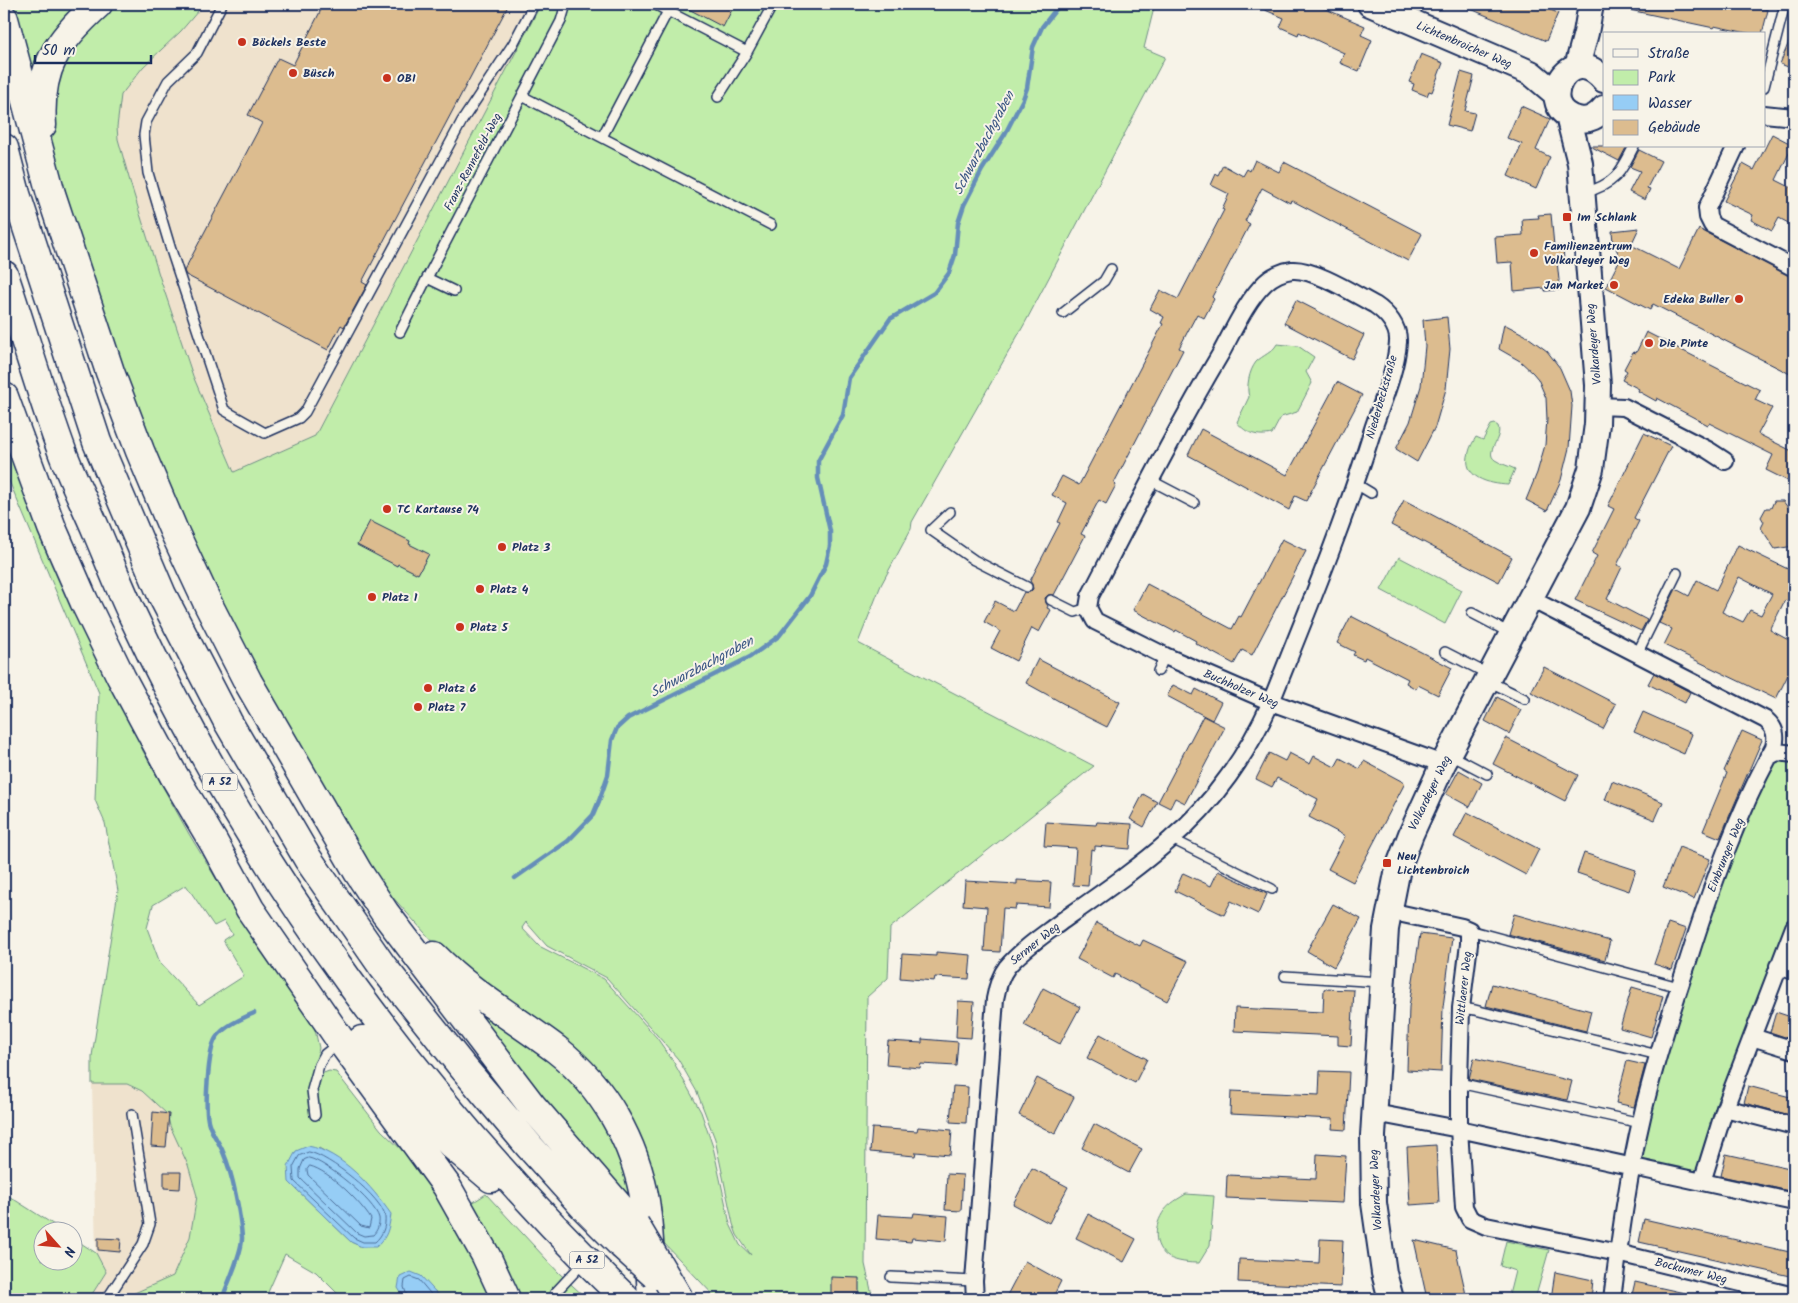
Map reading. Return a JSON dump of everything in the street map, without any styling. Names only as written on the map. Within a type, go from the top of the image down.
[{"type":"highway","points":[[51,194],[41,108],[44,81],[59,45],[75,25],[98,4]]},
{"type":"highway","points":[[4,20],[51,194],[110,372],[173,530],[248,682],[299,773],[385,913],[629,1235]]},
{"type":"highway","name":"A 52","points":[[4,148],[16,194],[98,442],[162,595],[228,722],[308,859],[384,967],[461,1065],[530,1147],[584,1207],[629,1235],[679,1299]]},
{"type":"highway","name":"A 52","points":[[4,275],[63,454],[132,616],[194,737],[283,886],[355,990],[431,1088],[550,1224],[625,1298]]},
{"type":"highway","points":[[4,397],[52,528],[84,601],[121,677],[169,766],[250,909],[446,1185],[486,1256],[506,1299]]},
{"type":"highway","points":[[214,843],[345,1020],[396,1082],[464,1155],[550,1224]]},
{"type":"highway","points":[[351,860],[426,948],[454,976],[570,1061],[607,1104],[635,1160],[642,1185],[648,1219],[652,1299]]},
{"type":"street","name":"Lichtenbroicher Weg","points":[[1370,4],[1531,74],[1580,78]]},
{"type":"street","name":"Volkardeyer Weg","points":[[1591,4],[1586,33],[1587,50],[1580,78],[1560,108],[1568,116],[1579,120],[1601,111]]},
{"type":"street","name":"Volkardeyer Weg","points":[[1580,162],[1601,111]]},
{"type":"street","points":[[1766,114],[1794,117]]},
{"type":"street","name":"Volkardeyer Weg","points":[[1391,1299],[1384,1273],[1374,1203],[1373,1136],[1386,929],[1398,868],[1411,834],[1446,759],[1578,508],[1591,469],[1598,406],[1598,384],[1581,194],[1580,162],[1568,116]]},
{"type":"street","points":[[1735,148],[1705,198],[1710,230],[1794,268]]},
{"type":"street","name":"Niederbeckstraße","points":[[1088,608],[1090,596],[1129,534],[1150,480],[1199,389],[1256,293],[1266,282],[1275,276],[1292,270],[1305,271],[1376,304],[1384,310],[1396,330],[1398,341],[1393,366],[1356,484],[1330,556],[1271,702]]},
{"type":"street","points":[[1598,406],[1624,407],[1708,450],[1725,462]]},
{"type":"street","name":"Einbrunger Weg","points":[[1531,599],[1766,720],[1775,731],[1776,740],[1725,853],[1701,918],[1658,1055],[1640,1123],[1612,1299]]},
{"type":"street","name":"Buchholzer Weg","points":[[1088,608],[1096,621],[1165,656],[1271,702],[1446,759]]},
{"type":"street","name":"Sermer Weg","points":[[975,1299],[974,1281],[995,998],[998,985],[1006,968],[1026,948],[1172,839],[1198,814],[1229,775],[1262,722],[1271,702]]},
{"type":"street","points":[[1768,757],[1777,752],[1794,754]]},
{"type":"street","points":[[1389,911],[1462,926],[1469,930]]},
{"type":"street","points":[[1702,1182],[1725,1108],[1794,927]]},
{"type":"street","name":"Wittlaerer Weg","points":[[1469,930],[1469,944],[1460,1008],[1459,1129],[1464,1207],[1470,1220],[1486,1226],[1618,1253]]},
{"type":"street","points":[[1778,966],[1794,971]]},
{"type":"street","points":[[1752,1036],[1794,1050]]},
{"type":"street","points":[[1725,1108],[1794,1126]]},
{"type":"street","points":[[1375,1113],[1459,1129],[1794,1202]]},
{"type":"street","name":"Bockumer Weg","points":[[1618,1253],[1794,1296]]},
{"type":"lane","points":[[222,4],[197,53],[168,81],[146,122],[144,135],[148,173],[171,250],[224,410],[266,433],[299,418],[305,412],[462,122],[513,44],[534,4]]},
{"type":"lane","name":"Franz-Rennefeld-Weg","points":[[400,332],[426,278],[561,21],[566,4]]},
{"type":"lane","points":[[654,4],[747,52]]},
{"type":"lane","points":[[718,98],[747,52],[773,4]]},
{"type":"lane","points":[[1766,79],[1785,4]]},
{"type":"lane","points":[[602,137],[668,11]]},
{"type":"lane","points":[[522,96],[771,226]]},
{"type":"lane","points":[[1581,194],[1602,188],[1619,174],[1633,148]]},
{"type":"lane","points":[[1063,313],[1104,281],[1111,269]]},
{"type":"lane","points":[[426,278],[454,291]]},
{"type":"lane","points":[[1150,480],[1194,503]]},
{"type":"lane","points":[[1356,484],[1371,492]]},
{"type":"lane","points":[[950,512],[931,530],[974,560],[1026,587]]},
{"type":"lane","points":[[1637,654],[1676,573]]},
{"type":"lane","points":[[1051,600],[1076,612],[1088,608]]},
{"type":"lane","points":[[1472,613],[1512,634]]},
{"type":"lane","points":[[1445,652],[1525,699]]},
{"type":"lane","points":[[1158,671],[1165,656]]},
{"type":"lane","points":[[1446,759],[1487,774]]},
{"type":"lane","points":[[1172,839],[1272,889]]},
{"type":"lane","points":[[1469,930],[1679,987]]},
{"type":"lane","points":[[1285,976],[1384,982]]},
{"type":"lane","points":[[1460,1008],[1475,1010],[1658,1055]]},
{"type":"lane","points":[[316,1115],[312,1090],[319,1065],[325,1054],[342,1041]]},
{"type":"lane","points":[[1459,1083],[1640,1123]]},
{"type":"lane","points":[[107,1299],[143,1244],[150,1224],[132,1114]]},
{"type":"lane","points":[[552,1299],[555,1293],[586,1260]]},
{"type":"lane","points":[[891,1277],[974,1281]]},
{"type":"shaded area","points":[[204,4],[541,4],[315,437],[234,472],[193,376],[131,185],[118,139],[117,127],[120,95],[143,67],[181,31]]},
{"type":"shaded area","points":[[92,1084],[126,1084],[142,1091],[167,1114],[188,1165],[197,1196],[190,1237],[173,1277],[121,1299],[89,1299],[106,1272],[96,1253]]},
{"type":"green space","points":[[11,4],[84,4],[33,93]]},
{"type":"green space","points":[[109,4],[204,4],[181,31],[143,67],[121,95],[117,127],[118,139],[131,185],[193,376],[234,472],[315,436],[541,4],[1155,4],[1144,48],[1165,57],[1025,323],[912,522],[911,529],[881,585],[858,643],[1094,766],[890,928],[888,978],[867,997],[865,1264],[873,1299],[717,1299],[662,1241],[651,1181],[635,1126],[605,1085],[443,953],[388,892],[353,846],[302,760],[172,504],[91,284],[49,139],[62,54]],"holes":[[[526,922],[547,946],[607,978],[678,1059],[697,1092],[715,1139],[733,1224],[737,1235],[751,1255],[740,1245],[730,1224],[713,1147],[701,1112],[673,1061],[657,1038],[604,979],[539,946],[522,928]]]},
{"type":"green space","points":[[1277,344],[1298,346],[1314,357],[1306,372],[1312,383],[1297,412],[1281,417],[1272,434],[1253,434],[1237,422],[1249,397],[1248,384],[1250,374],[1256,362],[1273,350]]},
{"type":"green space","points":[[4,423],[143,751],[189,834],[229,900],[270,963],[314,1025],[319,1048],[313,1073],[316,1087],[321,1074],[329,1071],[336,1072],[381,1130],[434,1181],[477,1253],[491,1299],[442,1299],[435,1291],[405,1299],[343,1299],[316,1272],[285,1254],[265,1299],[121,1299],[173,1276],[190,1237],[197,1196],[188,1165],[170,1126],[167,1114],[142,1091],[127,1084],[92,1084],[92,1056],[118,891],[105,823],[95,800],[99,693],[4,469]],"holes":[[[186,885],[214,926],[224,921],[232,934],[223,940],[244,976],[199,1005],[160,963],[147,928],[153,905]],[[319,1148],[336,1158],[364,1181],[362,1247],[351,1242],[289,1182]]]},
{"type":"green space","points":[[1495,424],[1498,426],[1499,431],[1492,449],[1492,457],[1515,469],[1508,485],[1478,478],[1469,468],[1469,452],[1476,437],[1483,440],[1491,425]]},
{"type":"green space","points":[[1399,557],[1462,590],[1445,624],[1381,590]]},
{"type":"green space","points":[[1794,754],[1794,927],[1701,1169],[1692,1176],[1643,1165],[1638,1154],[1658,1054],[1766,759]]},
{"type":"green space","points":[[463,996],[565,1067],[595,1108],[623,1160],[635,1215]]},
{"type":"green space","points":[[4,1193],[46,1220],[32,1220],[32,1270],[82,1270],[82,1244],[96,1253],[106,1272],[89,1299],[4,1299]]},
{"type":"green space","points":[[486,1194],[559,1273],[587,1299],[519,1299],[472,1203]]},
{"type":"green space","points":[[1186,1194],[1214,1196],[1210,1245],[1199,1263],[1183,1262],[1168,1257],[1159,1247],[1157,1241],[1158,1223],[1164,1211],[1171,1203]]},
{"type":"green space","points":[[1506,1241],[1549,1250],[1535,1299],[1508,1299],[1515,1271],[1500,1266]]},
{"type":"water","points":[[308,1146],[333,1155],[355,1172],[375,1193],[391,1214],[387,1233],[376,1247],[362,1247],[351,1242],[289,1182],[288,1166],[296,1151]]},
{"type":"water","points":[[411,1272],[421,1276],[442,1299],[405,1299],[398,1288],[400,1277]]},
{"type":"building","points":[[324,4],[509,4],[362,282],[367,285],[344,327],[341,325],[328,350],[186,275],[184,271],[262,123],[248,115],[278,58],[293,65]]},
{"type":"building","points":[[679,4],[735,4],[723,27]]},
{"type":"building","points":[[1251,4],[1314,4],[1365,26],[1361,35],[1372,40],[1359,71],[1340,63],[1344,53],[1299,32],[1298,35],[1280,27],[1284,18]]},
{"type":"building","points":[[1459,4],[1535,4],[1558,13],[1546,41]]},
{"type":"building","points":[[1625,4],[1741,4],[1768,10],[1762,32],[1742,32],[1714,26],[1714,28],[1625,9]]},
{"type":"building","points":[[1794,29],[1794,69],[1780,64]]},
{"type":"building","points":[[1421,54],[1443,63],[1432,92],[1429,91],[1427,96],[1412,90],[1414,84],[1409,82]]},
{"type":"building","points":[[1461,72],[1474,76],[1465,111],[1475,113],[1470,131],[1447,125]]},
{"type":"building","points":[[1521,106],[1550,119],[1536,150],[1550,157],[1536,189],[1508,176],[1522,144],[1507,138]]},
{"type":"building","points":[[1772,134],[1793,145],[1776,180],[1794,189],[1794,226],[1779,218],[1772,231],[1751,220],[1753,215],[1724,201],[1743,164],[1754,170]]},
{"type":"building","points":[[1590,146],[1626,148],[1619,161]]},
{"type":"building","points":[[1639,150],[1661,161],[1647,188],[1650,189],[1645,200],[1629,192],[1640,171],[1630,167]]},
{"type":"building","points":[[1255,160],[1279,172],[1284,162],[1422,234],[1408,261],[1291,200],[1290,203],[1262,188],[1245,221],[1250,224],[1212,297],[1214,299],[1204,318],[1197,314],[1179,348],[1183,350],[1114,483],[1116,485],[1106,504],[1099,500],[1081,534],[1085,536],[1054,595],[1048,595],[1045,598],[1047,608],[1051,610],[1039,632],[1032,628],[1016,661],[991,648],[1000,631],[984,622],[995,601],[1014,611],[1024,592],[1030,592],[1033,589],[1030,581],[1060,523],[1058,522],[1067,503],[1052,495],[1062,476],[1079,485],[1163,324],[1161,323],[1164,317],[1150,309],[1160,290],[1178,299],[1224,210],[1222,209],[1229,194],[1211,185],[1216,174],[1218,175],[1223,165],[1243,176],[1247,169],[1250,171]]},
{"type":"building","points":[[1551,214],[1554,246],[1563,246],[1564,261],[1557,261],[1560,290],[1545,291],[1545,288],[1514,291],[1512,262],[1497,263],[1495,237],[1523,235],[1522,219],[1539,218],[1538,215]]},
{"type":"building","points":[[1639,228],[1631,245],[1679,269],[1699,229],[1794,278],[1794,376],[1653,304],[1650,310],[1606,287],[1619,261],[1619,255],[1613,242],[1612,231]]},
{"type":"building","points":[[1296,300],[1364,335],[1352,359],[1284,323]]},
{"type":"building","points":[[1447,317],[1450,349],[1446,389],[1435,427],[1417,462],[1396,449],[1410,422],[1421,386],[1425,346],[1423,320]]},
{"type":"building","points":[[1504,324],[1525,335],[1547,351],[1560,368],[1570,391],[1572,406],[1569,448],[1561,480],[1547,511],[1526,500],[1537,473],[1545,445],[1546,398],[1538,379],[1533,373],[1520,361],[1499,349]]},
{"type":"building","points":[[1646,332],[1760,390],[1755,400],[1772,408],[1758,434],[1794,452],[1794,484],[1766,470],[1773,455],[1709,423],[1708,425],[1657,398],[1656,401],[1622,380],[1627,371],[1624,369],[1633,352],[1636,353]]},
{"type":"building","points":[[1337,382],[1362,395],[1306,501],[1295,496],[1289,510],[1188,455],[1201,429],[1287,475]]},
{"type":"building","points":[[1644,433],[1671,446],[1634,518],[1639,521],[1617,565],[1622,567],[1607,599],[1647,620],[1641,631],[1575,600],[1597,556],[1592,553],[1614,509],[1608,506]]},
{"type":"building","points":[[1404,500],[1512,557],[1499,582],[1391,525]]},
{"type":"building","points":[[1774,501],[1783,501],[1794,516],[1794,546],[1775,549],[1761,528],[1764,522],[1761,517],[1766,508],[1771,508]]},
{"type":"building","points":[[370,521],[410,541],[409,544],[429,554],[418,574],[398,564],[397,566],[357,545]]},
{"type":"building","points":[[1282,539],[1306,551],[1252,655],[1242,650],[1234,664],[1195,643],[1196,641],[1176,630],[1175,632],[1133,610],[1147,584],[1232,629],[1239,616],[1241,617]]},
{"type":"building","points":[[1738,545],[1794,572],[1794,605],[1785,600],[1770,630],[1794,643],[1794,663],[1776,699],[1664,645],[1672,629],[1659,623],[1676,589],[1689,596],[1697,580],[1716,590]],"holes":[[[1739,577],[1772,594],[1761,615],[1750,610],[1743,622],[1722,612]]]},
{"type":"building","points":[[1351,616],[1452,668],[1438,695],[1418,685],[1416,689],[1406,683],[1408,679],[1365,657],[1364,660],[1353,655],[1355,652],[1337,643]]},
{"type":"building","points":[[1038,659],[1120,702],[1107,727],[1065,706],[1026,683]]},
{"type":"building","points":[[1544,667],[1616,704],[1603,729],[1531,692]]},
{"type":"building","points":[[1654,673],[1690,692],[1685,703],[1648,684]]},
{"type":"building","points":[[1173,685],[1193,695],[1196,689],[1221,702],[1212,720],[1167,696]]},
{"type":"building","points":[[1497,697],[1521,710],[1509,734],[1485,721]]},
{"type":"building","points":[[1643,712],[1692,734],[1684,754],[1634,732]]},
{"type":"building","points":[[1203,716],[1225,727],[1185,803],[1175,798],[1170,808],[1158,802]]},
{"type":"building","points":[[1742,731],[1762,740],[1720,838],[1703,831],[1727,773],[1724,771]]},
{"type":"building","points":[[1506,738],[1578,775],[1565,801],[1493,764]]},
{"type":"building","points":[[1269,753],[1285,761],[1289,753],[1310,764],[1314,756],[1335,767],[1340,758],[1360,769],[1364,761],[1405,783],[1353,882],[1328,869],[1345,836],[1309,817],[1318,799],[1277,778],[1272,787],[1256,779]]},
{"type":"building","points":[[1459,770],[1482,783],[1470,807],[1446,794]]},
{"type":"building","points":[[1612,781],[1663,802],[1655,820],[1605,800]]},
{"type":"building","points":[[1143,794],[1157,802],[1144,827],[1130,819]]},
{"type":"building","points":[[1467,812],[1539,849],[1526,875],[1454,837]]},
{"type":"building","points":[[1046,822],[1096,825],[1097,822],[1132,824],[1130,849],[1095,846],[1095,850],[1091,849],[1088,886],[1073,885],[1076,848],[1044,846]]},
{"type":"building","points":[[1679,847],[1710,859],[1694,899],[1663,887]]},
{"type":"building","points":[[1584,853],[1636,870],[1629,891],[1577,873]]},
{"type":"building","points":[[1218,871],[1267,894],[1258,914],[1231,901],[1224,915],[1175,891],[1183,873],[1211,886]]},
{"type":"building","points":[[1017,880],[1051,882],[1049,907],[1016,905],[1015,909],[1003,908],[1000,952],[984,951],[987,907],[963,905],[965,881],[1017,884]]},
{"type":"building","points":[[1333,904],[1361,919],[1334,967],[1307,951]]},
{"type":"building","points":[[1514,914],[1610,941],[1605,960],[1508,934]]},
{"type":"building","points":[[1096,923],[1140,946],[1143,940],[1188,961],[1167,1001],[1115,974],[1113,978],[1077,959]]},
{"type":"building","points":[[1668,923],[1686,929],[1672,970],[1654,964]]},
{"type":"building","points":[[1420,934],[1452,938],[1443,1007],[1441,1072],[1407,1070],[1409,1007]]},
{"type":"building","points":[[936,952],[971,955],[969,979],[935,977],[934,981],[900,978],[902,954],[936,956]]},
{"type":"building","points":[[1492,984],[1591,1011],[1586,1031],[1486,1006]]},
{"type":"building","points":[[1632,987],[1663,996],[1651,1037],[1620,1028]]},
{"type":"building","points":[[1043,988],[1080,1007],[1060,1044],[1024,1025]]},
{"type":"building","points":[[1324,989],[1354,990],[1351,1046],[1338,1045],[1338,1036],[1234,1031],[1235,1008],[1323,1012]]},
{"type":"building","points":[[958,1001],[974,1002],[971,1038],[956,1037]]},
{"type":"building","points":[[1776,1012],[1794,1018],[1794,1040],[1770,1032]]},
{"type":"building","points":[[1100,1034],[1147,1059],[1135,1083],[1087,1058]]},
{"type":"building","points":[[922,1039],[958,1042],[956,1066],[921,1064],[920,1068],[886,1065],[888,1041],[922,1043]]},
{"type":"building","points":[[1474,1058],[1572,1081],[1567,1100],[1469,1079]]},
{"type":"building","points":[[1627,1061],[1645,1065],[1634,1107],[1616,1103]]},
{"type":"building","points":[[1320,1071],[1349,1072],[1346,1130],[1332,1129],[1333,1119],[1230,1114],[1231,1091],[1319,1095]]},
{"type":"building","points":[[1037,1078],[1074,1097],[1055,1134],[1019,1115]]},
{"type":"building","points":[[953,1086],[968,1087],[966,1123],[950,1122]]},
{"type":"building","points":[[1748,1086],[1794,1098],[1794,1116],[1744,1103]]},
{"type":"building","points":[[153,1112],[169,1114],[166,1147],[151,1146]]},
{"type":"building","points":[[1094,1124],[1142,1149],[1129,1173],[1082,1148]]},
{"type":"building","points":[[918,1127],[952,1130],[950,1155],[916,1152],[915,1156],[870,1152],[872,1128],[917,1131]]},
{"type":"building","points":[[1436,1145],[1439,1203],[1410,1205],[1407,1147]]},
{"type":"building","points":[[1317,1154],[1346,1156],[1343,1203],[1226,1198],[1227,1175],[1316,1179]]},
{"type":"building","points":[[1726,1154],[1794,1169],[1794,1192],[1721,1176]]},
{"type":"building","points":[[1032,1168],[1068,1187],[1049,1223],[1013,1204]]},
{"type":"building","points":[[164,1172],[181,1172],[180,1189],[164,1188]]},
{"type":"building","points":[[947,1174],[963,1175],[961,1211],[945,1210]]},
{"type":"building","points":[[914,1213],[948,1216],[946,1241],[912,1238],[911,1242],[876,1239],[878,1215],[913,1217]]},
{"type":"building","points":[[1088,1214],[1136,1239],[1124,1262],[1076,1238]]},
{"type":"building","points":[[1644,1219],[1794,1253],[1794,1277],[1639,1242]]},
{"type":"building","points":[[98,1238],[121,1239],[120,1252],[98,1250]]},
{"type":"building","points":[[1320,1239],[1343,1240],[1341,1287],[1238,1282],[1239,1259],[1319,1263]]},
{"type":"building","points":[[1414,1240],[1456,1250],[1467,1299],[1427,1299]]},
{"type":"building","points":[[1025,1261],[1061,1281],[1052,1299],[1005,1299]]},
{"type":"building","points":[[1555,1272],[1593,1280],[1591,1299],[1551,1299]]},
{"type":"building","points":[[831,1277],[859,1278],[859,1299],[831,1299]]},
{"type":"building","points":[[1635,1282],[1689,1294],[1688,1299],[1631,1299]]},
{"type":"waterway","name":"Schwarzbachgraben","points":[[515,878],[568,841],[593,815],[608,775],[612,740],[617,728],[628,718],[750,657],[779,636],[810,596],[826,564],[830,546],[830,531],[818,478],[818,461],[843,415],[849,378],[890,319],[934,293],[949,273],[955,255],[958,223],[964,205],[1023,99],[1027,88],[1033,47],[1042,27],[1060,4]]},
{"type":"waterway","name":"Schwarzbachgraben","points":[[222,1299],[237,1259],[242,1237],[238,1205],[230,1171],[221,1148],[210,1128],[207,1107],[209,1067],[213,1045],[219,1034],[233,1023],[254,1013]]},
{"type":"place","name":"Böckels Beste","points":[[242,42]]},
{"type":"place","name":"Büsch","points":[[293,73]]},
{"type":"place","name":"OBI","points":[[387,78]]},
{"type":"place","name":"Im Schlank","points":[[1567,217]]},
{"type":"place","name":"Familienzentrum Volkardeyer Weg","points":[[1534,253]]},
{"type":"place","name":"Jan Market","points":[[1614,285]]},
{"type":"place","name":"Edeka Buller","points":[[1739,299]]},
{"type":"place","name":"Die Pinte","points":[[1649,343]]},
{"type":"place","name":"TC Kartause 74","points":[[387,509]]},
{"type":"place","name":"Platz 3","points":[[502,547]]},
{"type":"place","name":"Platz 4","points":[[480,589]]},
{"type":"place","name":"Platz 1","points":[[372,597]]},
{"type":"place","name":"Platz 5","points":[[460,627]]},
{"type":"place","name":"Platz 6","points":[[428,688]]},
{"type":"place","name":"Platz 7","points":[[418,707]]},
{"type":"place","name":"Neu Lichtenbroich","points":[[1387,863]]}]
